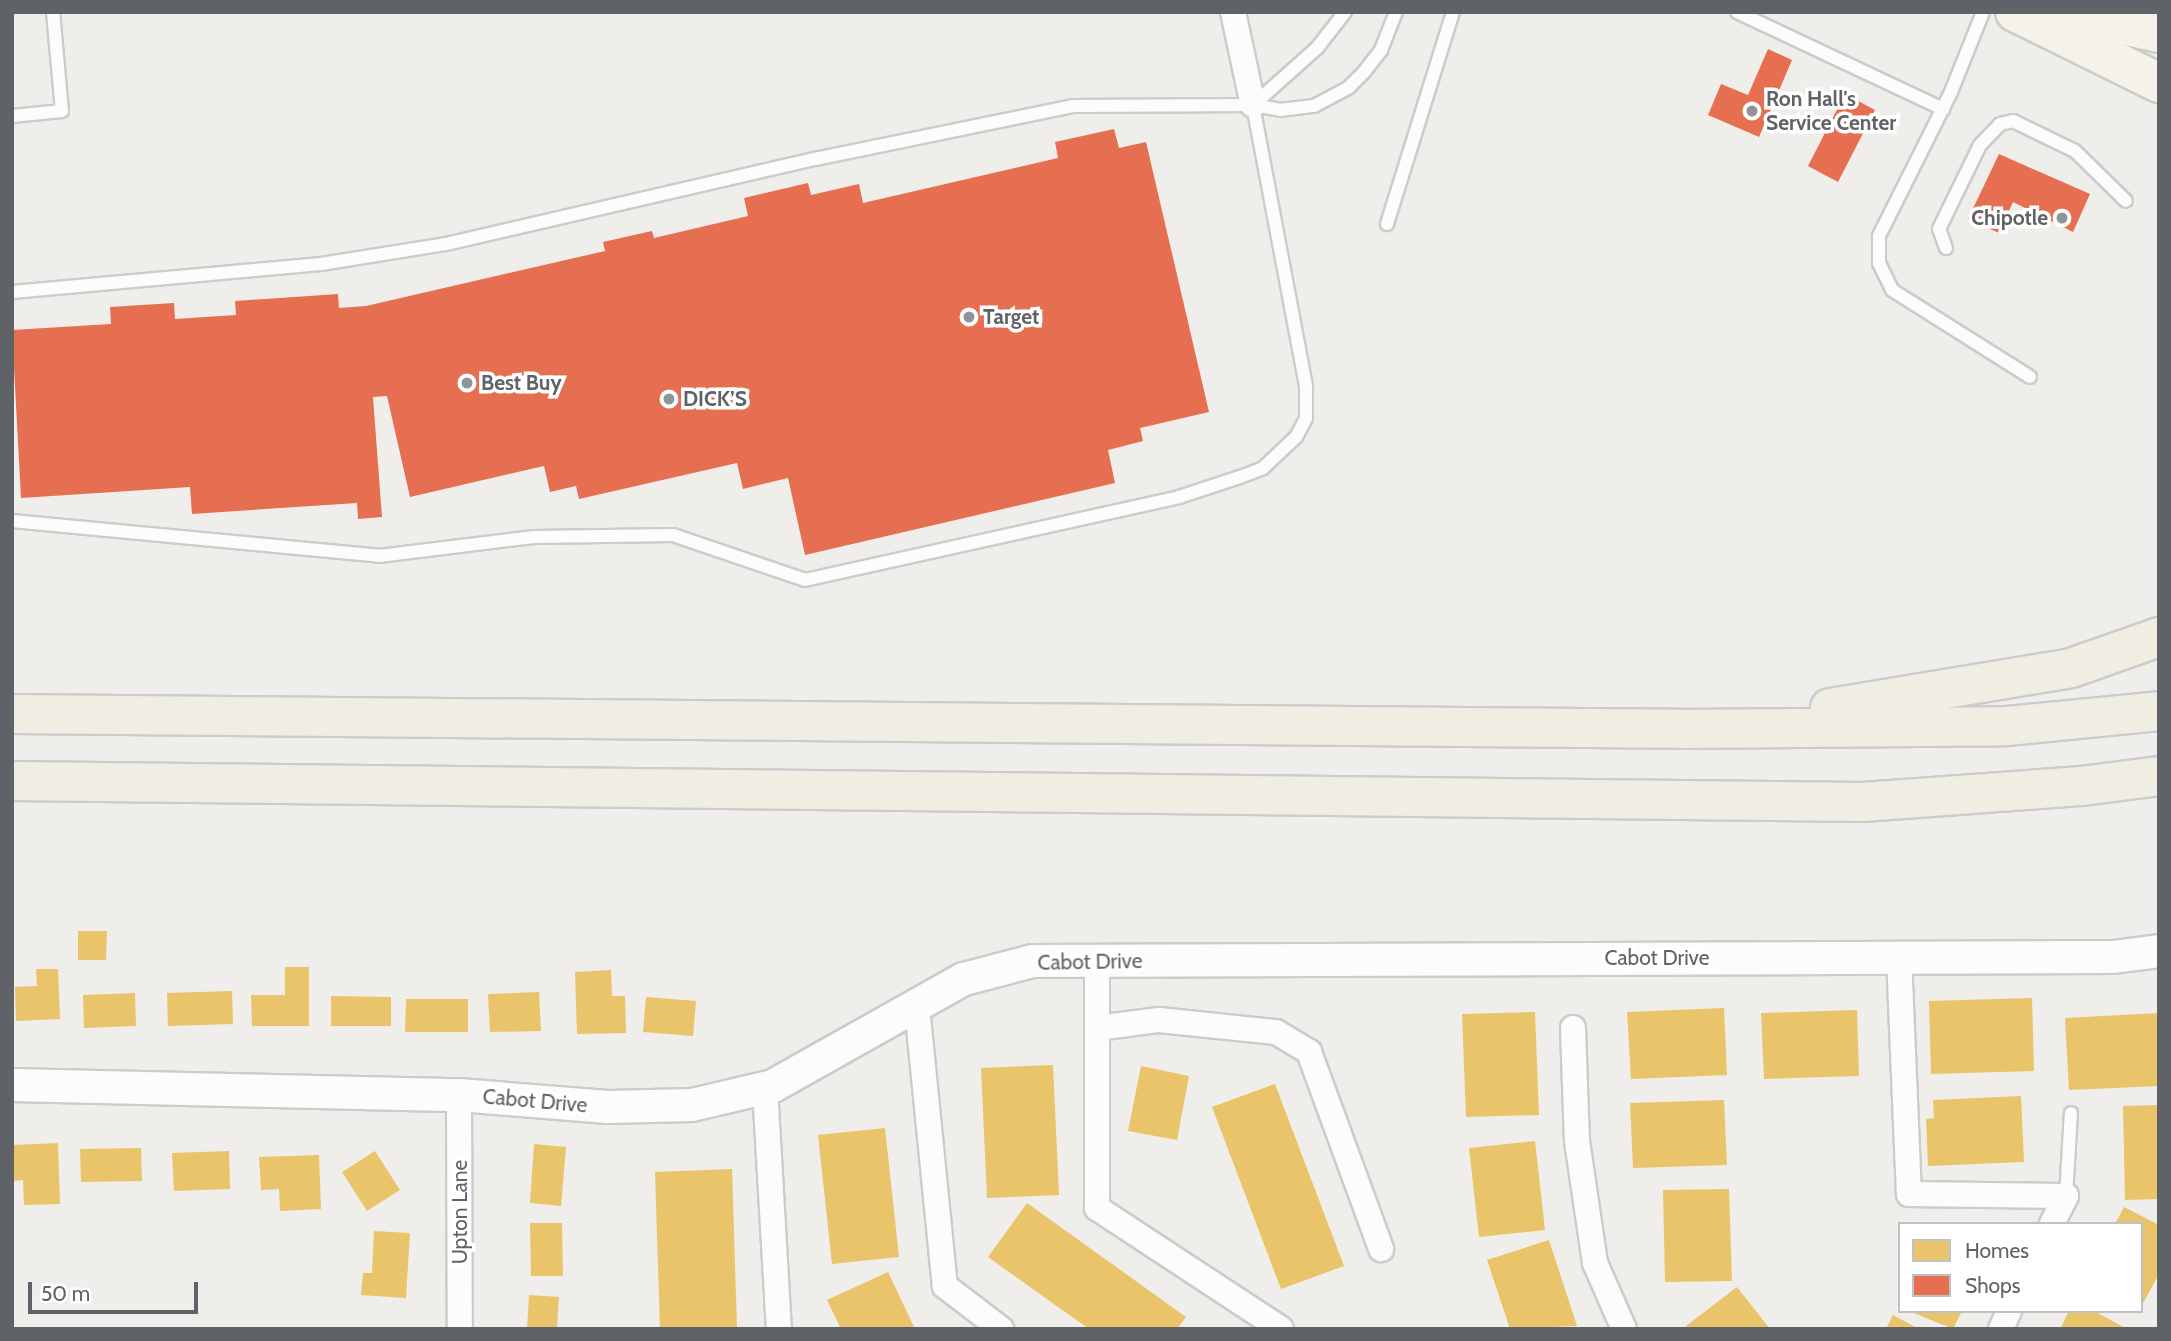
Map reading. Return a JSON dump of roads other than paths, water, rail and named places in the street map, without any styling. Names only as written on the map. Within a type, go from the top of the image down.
[{"type":"highway","points":[[1681,729],[2071,668],[2159,637]]},
{"type":"highway","points":[[12,714],[1681,729],[2007,726],[2159,711]]},
{"type":"highway","points":[[12,781],[1863,802],[2082,786],[2159,776]]},
{"type":"highway","points":[[2082,786],[2159,790]]},
{"type":"main road","points":[[2015,12],[2159,83]]},
{"type":"main road","points":[[2063,12],[2159,33]]},
{"type":"street","points":[[1233,12],[1252,105]]},
{"type":"street","name":"Cabot Drive","points":[[12,1085],[459,1095],[608,1107],[692,1105],[765,1088],[964,979],[1033,961],[2113,957],[2159,951]]},
{"type":"street","points":[[1899,957],[1909,1194],[2066,1196],[2053,1222]]},
{"type":"street","points":[[1097,961],[1097,1208],[1281,1329]]},
{"type":"street","points":[[917,1007],[945,1286],[1001,1329]]},
{"type":"street","points":[[1097,1028],[1159,1020],[1276,1032],[1309,1052],[1381,1249]]},
{"type":"street","points":[[1573,1028],[1577,1141],[1595,1263],[1624,1329]]},
{"type":"street","points":[[765,1088],[779,1329]]},
{"type":"street","name":"Upton Lane","points":[[459,1095],[460,1329]]},
{"type":"street","points":[[2001,1329],[2008,1313]]},
{"type":"lane","points":[[12,116],[62,111],[53,12]]},
{"type":"lane","points":[[1252,105],[1317,48],[1345,12]]},
{"type":"lane","points":[[12,292],[321,264],[446,244],[815,159],[1073,106],[1252,105],[1280,110],[1314,106],[1349,87],[1381,50],[1396,12]]},
{"type":"lane","points":[[1387,224],[1453,12]]},
{"type":"lane","points":[[1737,12],[1943,109]]},
{"type":"lane","points":[[1983,12],[1943,109],[1880,236],[1878,263],[1892,290],[2030,377]]},
{"type":"lane","points":[[12,521],[379,556],[534,537],[673,535],[805,580],[1203,489],[1263,468],[1296,437],[1306,418],[1306,386],[1252,105]]},
{"type":"lane","points":[[1946,248],[1939,229],[1980,145],[2000,124],[2013,121],[2075,151],[2126,201]]},
{"type":"lane","points":[[2066,1196],[2071,1113]]},
{"type":"place","name":"Ron Hall's Service Center","points":[[1752,111]]},
{"type":"place","name":"Chipotle","points":[[2062,218]]},
{"type":"place","name":"Target","points":[[969,317]]},
{"type":"place","name":"Best Buy","points":[[467,383]]},
{"type":"place","name":"DICK’S","points":[[669,399]]}]
